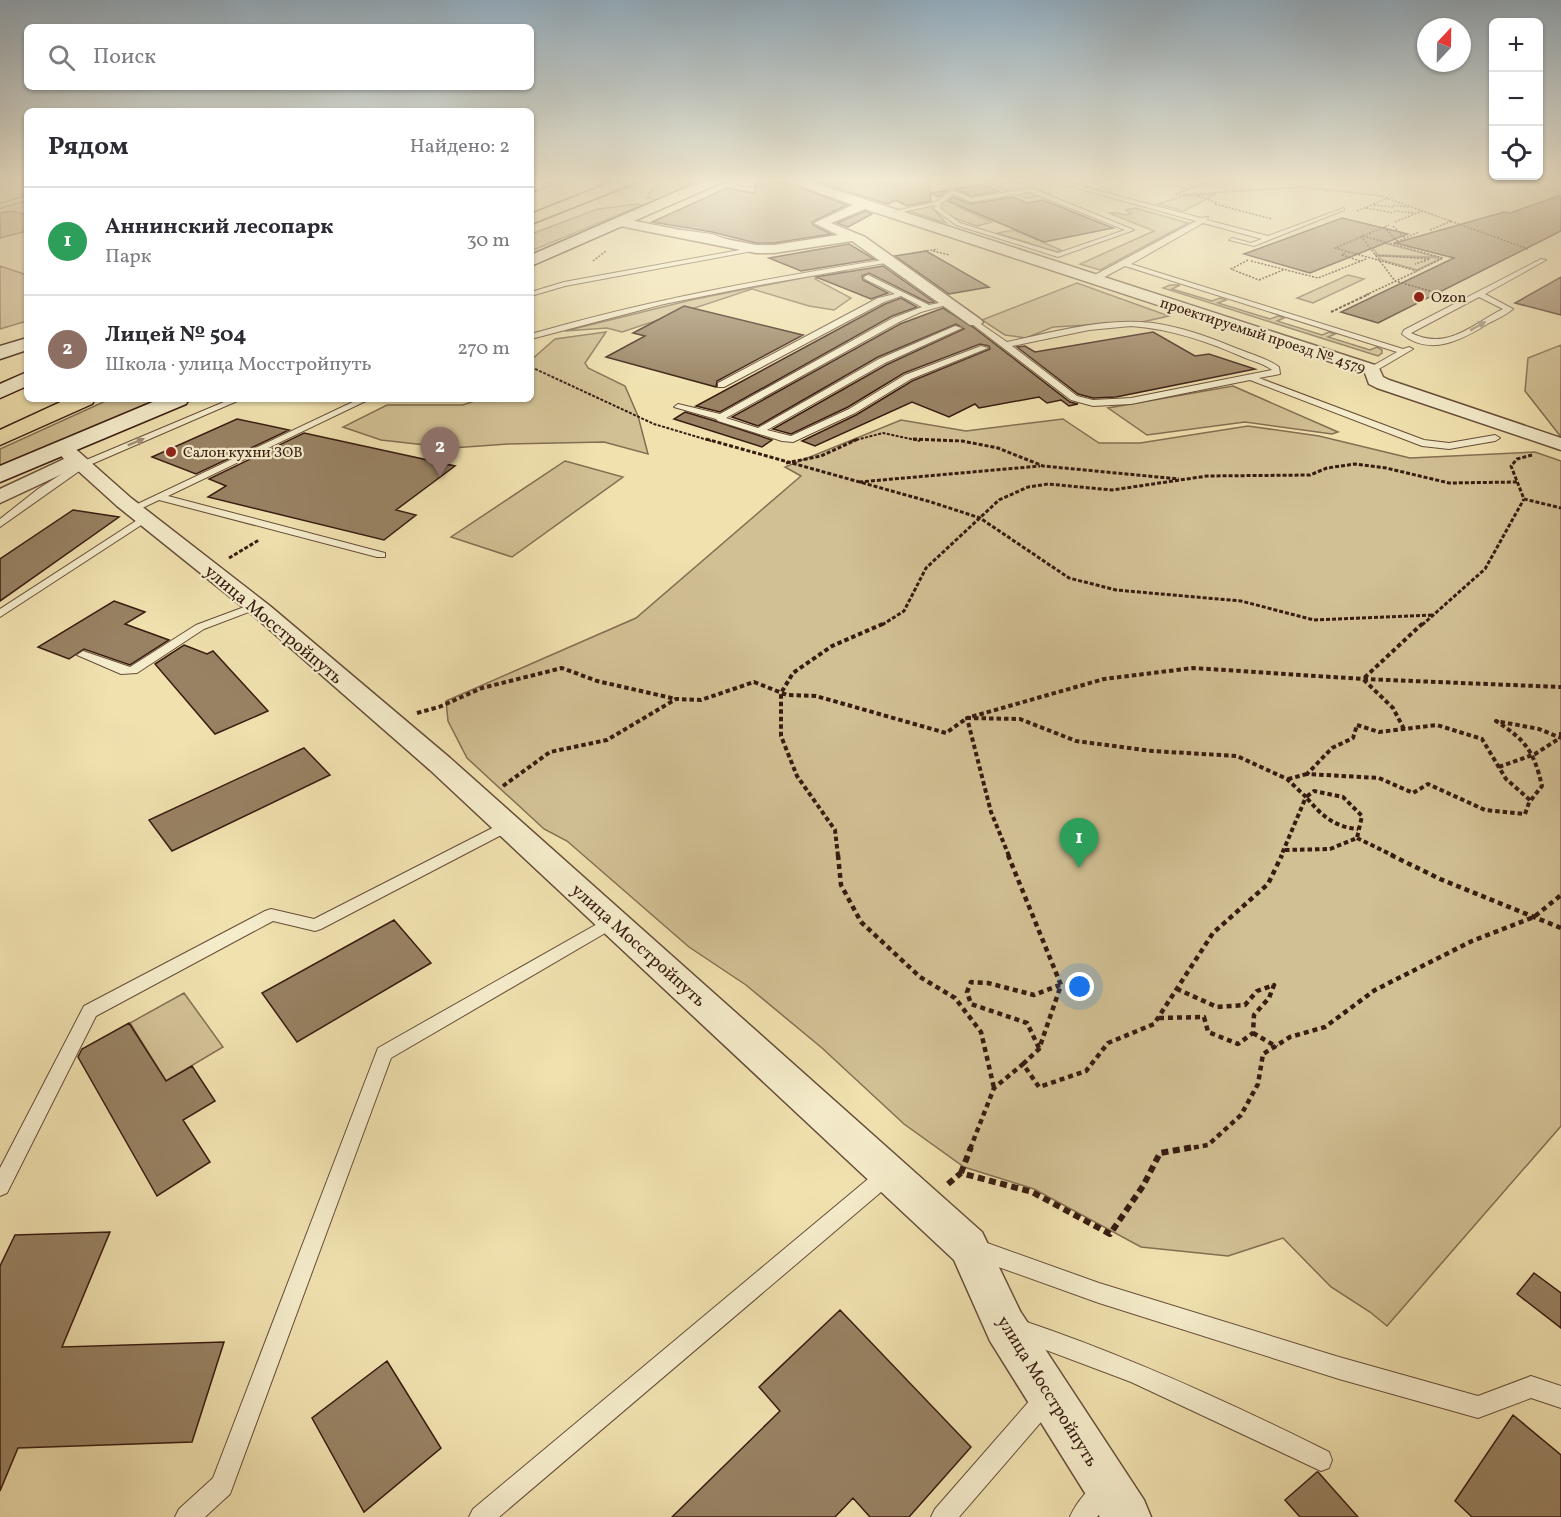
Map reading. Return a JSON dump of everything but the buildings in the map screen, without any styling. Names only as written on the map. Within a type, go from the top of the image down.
[{"type":"main road","points":[[534,260],[561,250]]},
{"type":"main road","points":[[0,353],[24,345]]},
{"type":"main road","points":[[0,392],[24,380]]},
{"type":"main road","points":[[0,413],[24,402]]},
{"type":"main road","points":[[0,438],[78,402]]},
{"type":"main road","points":[[0,475],[74,458],[173,402]]},
{"type":"street","points":[[873,250],[975,322]]},
{"type":"street","name":"проектируемый проезд № 4579","points":[[1006,250],[1372,370],[1375,380],[1383,384],[1561,444]]},
{"type":"street","points":[[0,497],[74,458]]},
{"type":"street","name":"улица Мосстройпуть","points":[[74,458],[146,508],[255,606],[508,825],[968,1246],[1005,1326],[1127,1517]]},
{"type":"lane","points":[[534,293],[564,284],[755,250]]},
{"type":"lane","points":[[1041,250],[1058,255],[1073,250]]},
{"type":"lane","points":[[1094,279],[1150,250]]},
{"type":"lane","points":[[1478,294],[1490,297],[1509,309],[1446,343],[1424,341],[1405,333],[1478,294],[1543,260]]},
{"type":"lane","points":[[534,335],[625,310],[889,261]]},
{"type":"lane","points":[[1128,262],[1127,265],[1134,269],[1404,352]]},
{"type":"lane","points":[[868,277],[929,308]]},
{"type":"lane","points":[[720,385],[881,300],[901,294]]},
{"type":"lane","points":[[721,417],[896,320],[949,303]]},
{"type":"lane","points":[[975,322],[1074,398],[1093,403],[1131,401],[1273,374],[1277,369],[1166,327],[1112,333],[1059,334],[1006,345]]},
{"type":"lane","points":[[759,431],[882,361],[958,328]]},
{"type":"lane","points":[[1372,370],[1424,341]]},
{"type":"lane","points":[[678,407],[721,417],[726,422],[793,439],[852,411],[908,377],[984,348]]},
{"type":"lane","points":[[1252,378],[1422,442],[1449,447],[1495,438]]},
{"type":"lane","points":[[0,524],[42,491],[74,458],[230,402]]},
{"type":"lane","points":[[0,614],[146,508],[360,402]]},
{"type":"lane","points":[[146,508],[381,555]]},
{"type":"lane","points":[[83,655],[125,671],[133,670],[200,627],[255,606]]},
{"type":"lane","points":[[0,1187],[90,1011],[271,915],[315,925],[508,825]]},
{"type":"lane","points":[[187,1517],[222,1486],[384,1053],[613,921]]},
{"type":"lane","points":[[481,1517],[889,1174]]},
{"type":"lane","points":[[968,1246],[1099,1293],[1339,1368],[1478,1407],[1531,1387],[1561,1397]]},
{"type":"lane","points":[[1005,1326],[1118,1364],[1193,1397],[1321,1460]]},
{"type":"lane","points":[[943,1517],[1049,1395]]},
{"type":"lane","points":[[1082,1517],[1108,1487]]},
{"type":"path","points":[[564,284],[607,250]]},
{"type":"path","points":[[928,250],[950,255]]},
{"type":"path","points":[[889,261],[933,250]]},
{"type":"path","points":[[1242,250],[1236,253],[1249,260],[1311,277],[1323,277],[1367,258]]},
{"type":"path","points":[[1339,250],[1417,271]]},
{"type":"path","points":[[1372,250],[1395,281],[1466,301]]},
{"type":"path","points":[[1309,323],[1442,257],[1415,250]]},
{"type":"path","points":[[1347,253],[1342,255],[1361,261]]},
{"type":"path","points":[[1376,255],[1430,259],[1415,264]]},
{"type":"path","points":[[1249,260],[1231,269],[1258,280],[1283,270]]},
{"type":"path","points":[[534,368],[654,424],[785,463],[932,502],[980,518],[1069,578],[1116,590],[1240,601],[1314,620],[1434,615]]},
{"type":"path","points":[[785,463],[821,456],[851,441],[883,433],[921,441],[962,441],[998,448],[1043,466]]},
{"type":"path","points":[[1524,499],[1511,466],[1517,459],[1539,454]]},
{"type":"path","points":[[994,1088],[981,1032],[955,998],[920,976],[861,922],[841,885],[835,830],[797,776],[781,736],[781,693],[793,673],[832,646],[880,626],[904,611],[926,568],[999,500],[1028,487],[1048,484],[1112,490],[1207,476],[1310,475],[1327,468],[1355,464],[1386,468],[1449,483],[1517,482]]},
{"type":"path","points":[[855,482],[1043,466],[1184,480]]},
{"type":"path","points":[[1524,499],[1561,508]]},
{"type":"path","points":[[1363,679],[1485,569],[1524,499]]},
{"type":"path","points":[[391,722],[439,707],[482,688],[562,668],[597,681],[676,699],[701,700],[754,682],[787,695],[816,696],[946,733],[967,718],[1104,679],[1193,668],[1363,679],[1561,687]]},
{"type":"path","points":[[1363,679],[1393,708],[1404,729]]},
{"type":"path","points":[[495,791],[550,752],[607,740],[676,699]]},
{"type":"path","points":[[967,718],[1020,719],[1076,741],[1152,751],[1237,756],[1287,779],[1320,813],[1341,829],[1358,829]]},
{"type":"path","points":[[940,1190],[961,1173],[994,1088],[1039,1048],[1061,985],[991,812],[967,718]]},
{"type":"path","points":[[1287,779],[1307,774],[1379,778],[1413,794],[1428,784],[1485,810],[1525,814],[1530,800],[1542,786],[1535,754],[1513,732],[1496,721],[1539,729],[1561,738]]},
{"type":"path","points":[[1307,774],[1332,748],[1353,738],[1357,724],[1379,732],[1437,725],[1482,739],[1506,779],[1530,800]]},
{"type":"path","points":[[1561,732],[1561,738]]},
{"type":"path","points":[[1499,767],[1535,754],[1561,738]]},
{"type":"path","points":[[1023,1064],[1039,1087],[1086,1071],[1108,1043],[1155,1024],[1213,933],[1268,884],[1285,850],[1306,797],[1314,791],[1343,797],[1362,816],[1356,838]]},
{"type":"path","points":[[1285,850],[1330,849],[1356,838],[1440,879],[1561,928]]},
{"type":"path","points":[[961,1173],[1032,1192],[1110,1234],[1143,1186],[1160,1153],[1208,1145],[1241,1115],[1258,1084],[1263,1054],[1290,1037],[1325,1027],[1375,990],[1462,945],[1534,917],[1561,895]]},
{"type":"path","points":[[1039,1048],[1027,1023],[971,1004],[967,992],[971,982],[988,983],[1034,995],[1061,985]]},
{"type":"path","points":[[1177,989],[1217,1007],[1245,1005],[1257,991],[1274,985],[1269,998],[1254,1015],[1253,1033]]},
{"type":"path","points":[[1159,1018],[1204,1017],[1208,1032],[1238,1044],[1253,1033]]},
{"type":"path","points":[[1253,1033],[1276,1047]]},
{"type":"shaded area","points":[[1112,250],[1138,250],[1100,270],[1080,264]]},
{"type":"shaded area","points":[[1374,250],[1410,250],[1437,257],[1378,255]]},
{"type":"shaded area","points":[[1378,256],[1442,258],[1417,270],[1382,260]]},
{"type":"shaded area","points":[[0,266],[24,274],[24,322],[0,329]]},
{"type":"shaded area","points":[[845,271],[815,279],[851,298],[834,310],[809,306],[752,289],[622,332],[607,328],[565,331],[691,300]]},
{"type":"shaded area","points":[[1348,275],[1364,279],[1313,303],[1297,298]]},
{"type":"shaded area","points":[[1077,283],[1169,316],[1142,322],[1053,327],[1026,338],[1005,335],[982,320]]},
{"type":"shaded area","points":[[1180,285],[1172,289],[1212,301],[1220,298],[1226,300],[1218,303],[1270,319],[1278,316],[1284,318],[1277,321],[1322,335],[1329,332],[1335,334],[1328,337],[1370,350],[1377,347],[1382,350],[1382,353],[1378,356],[1163,288]]},
{"type":"shaded area","points":[[606,332],[585,363],[588,368],[625,386],[638,416],[648,454],[604,442],[452,448],[381,440],[343,427],[387,405],[534,402],[534,357],[555,339]]},
{"type":"shaded area","points":[[1561,345],[1561,437],[1525,391],[1528,358]]},
{"type":"shaded area","points":[[1233,386],[1338,432],[1332,434],[1245,422],[1147,435],[1108,408]]},
{"type":"shaded area","points":[[103,402],[153,402],[0,467],[0,449]]},
{"type":"shaded area","points":[[1063,419],[1099,443],[1140,443],[1248,426],[1319,436],[1410,458],[1535,452],[1561,461],[1561,1126],[1387,1326],[1331,1287],[1283,1238],[1228,1256],[1141,1247],[1034,1189],[964,1167],[904,1124],[822,1048],[746,985],[689,947],[567,841],[544,829],[467,758],[448,721],[446,701],[636,618],[801,476],[785,467],[901,420],[966,431]]},
{"type":"shaded area","points":[[565,461],[623,477],[512,557],[451,537]]},
{"type":"shaded area","points":[[184,993],[223,1047],[166,1081],[130,1023]]},
{"type":"place","name":"Ozon","points":[[1419,297]]},
{"type":"place","name":"Салон кухни ЗОВ","points":[[171,452]]},
{"type":"place","name":"Лицей № 504","points":[[440,477]]},
{"type":"place","name":"Аннинский лесопарк","points":[[1079,868]]}]
